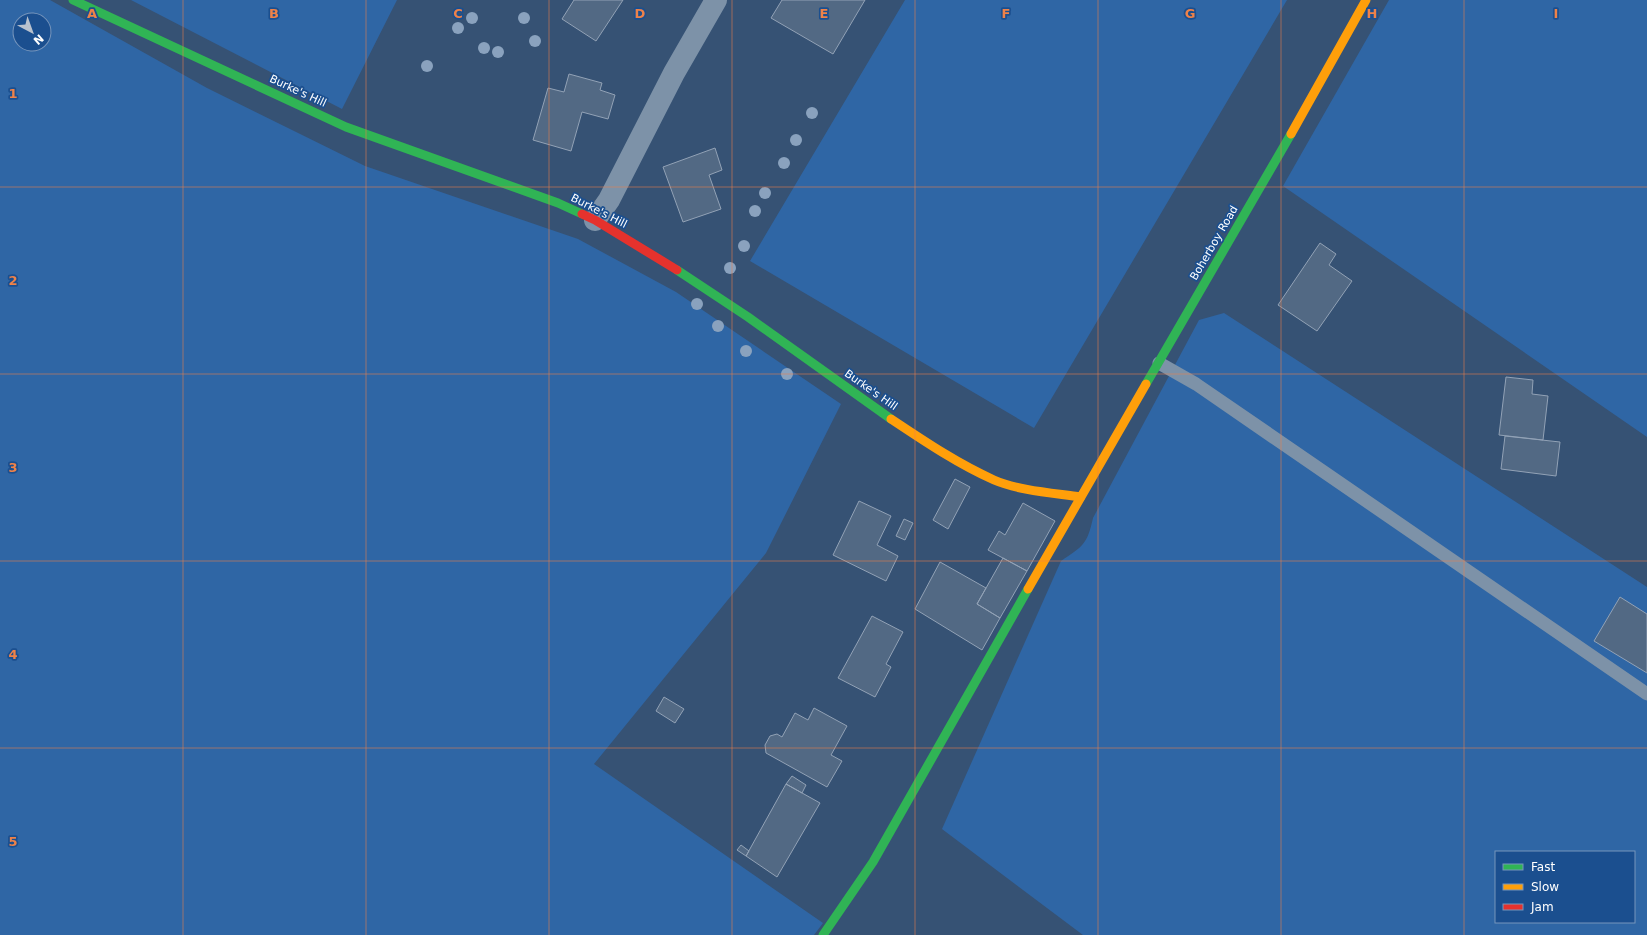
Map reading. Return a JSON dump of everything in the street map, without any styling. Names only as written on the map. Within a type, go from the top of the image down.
[{"type":"street","name":"Burke's Hill","points":[[74,0],[346,127],[558,203],[595,220],[658,257],[748,317],[881,412],[945,454],[995,480],[1036,491],[1081,497]]},
{"type":"street","points":[[595,220],[609,200],[674,73],[716,0]]},
{"type":"street","name":"Boherboy Road","points":[[824,935],[873,862],[1081,497],[1315,93],[1366,0]]},
{"type":"lane","points":[[1159,362],[1196,384],[1647,694]]},
{"type":"shaded area","points":[[0,0],[50,0],[207,88],[365,166],[578,239],[676,292],[841,404],[766,553],[594,764],[823,923],[814,935],[0,935]]},
{"type":"shaded area","points":[[131,0],[397,0],[342,109]]},
{"type":"shaded area","points":[[905,0],[1287,0],[1034,428],[750,261]]},
{"type":"shaded area","points":[[1389,0],[1647,0],[1647,437],[1283,186]]},
{"type":"shaded area","points":[[1224,313],[1647,587],[1647,935],[1083,935],[942,829],[1061,561],[1079,548],[1086,540],[1093,518],[1199,320]]},
{"type":"building","points":[[574,0],[623,0],[596,41],[562,19]]},
{"type":"building","points":[[782,0],[865,0],[833,54],[771,18]]},
{"type":"building","points":[[569,74],[602,83],[600,90],[615,95],[608,119],[582,112],[571,151],[533,140],[548,88],[564,92]]},
{"type":"building","points":[[715,148],[722,170],[709,175],[721,209],[683,222],[663,167]]},
{"type":"building","points":[[1320,243],[1336,254],[1329,265],[1352,281],[1317,331],[1278,305]]},
{"type":"building","points":[[1506,377],[1533,380],[1532,394],[1548,396],[1543,440],[1499,435]]},
{"type":"building","points":[[1505,436],[1560,442],[1556,476],[1501,469]]},
{"type":"building","points":[[955,479],[970,487],[948,529],[933,520]]},
{"type":"building","points":[[859,501],[891,516],[877,545],[898,556],[886,581],[833,555]]},
{"type":"building","points":[[1023,503],[1055,521],[1027,571],[988,550],[999,531],[1005,535]]},
{"type":"building","points":[[904,519],[913,523],[905,540],[896,536]]},
{"type":"building","points":[[1003,558],[1027,571],[1000,618],[977,604]]},
{"type":"building","points":[[940,562],[986,588],[977,604],[1000,618],[982,650],[915,609]]},
{"type":"building","points":[[1620,597],[1647,614],[1647,673],[1594,641]]},
{"type":"building","points":[[872,616],[903,632],[886,664],[891,667],[875,697],[838,678]]},
{"type":"building","points":[[664,697],[684,709],[675,723],[656,711]]},
{"type":"building","points":[[814,708],[847,726],[831,755],[842,761],[827,787],[766,753],[765,745],[770,736],[777,734],[782,737],[795,713],[808,720]]},
{"type":"building","points":[[792,776],[806,785],[802,793],[786,784]]},
{"type":"building","points":[[786,784],[820,803],[777,877],[746,856]]},
{"type":"building","points":[[741,845],[749,851],[746,856],[737,850]]},
{"type":"traffic: fast","points":[[73,0],[346,127],[558,203],[582,214]]},
{"type":"traffic: fast","points":[[1146,384],[1291,134]]},
{"type":"traffic: fast","points":[[677,270],[748,317],[891,419]]},
{"type":"traffic: fast","points":[[823,935],[873,862],[1028,589]]},
{"type":"traffic: slow","points":[[1291,134],[1366,0]]},
{"type":"traffic: slow","points":[[1028,589],[1146,384]]},
{"type":"traffic: slow","points":[[891,419],[954,459],[994,480],[1015,487],[1081,497]]},
{"type":"traffic: jam","points":[[582,214],[595,220],[677,270]]}]
